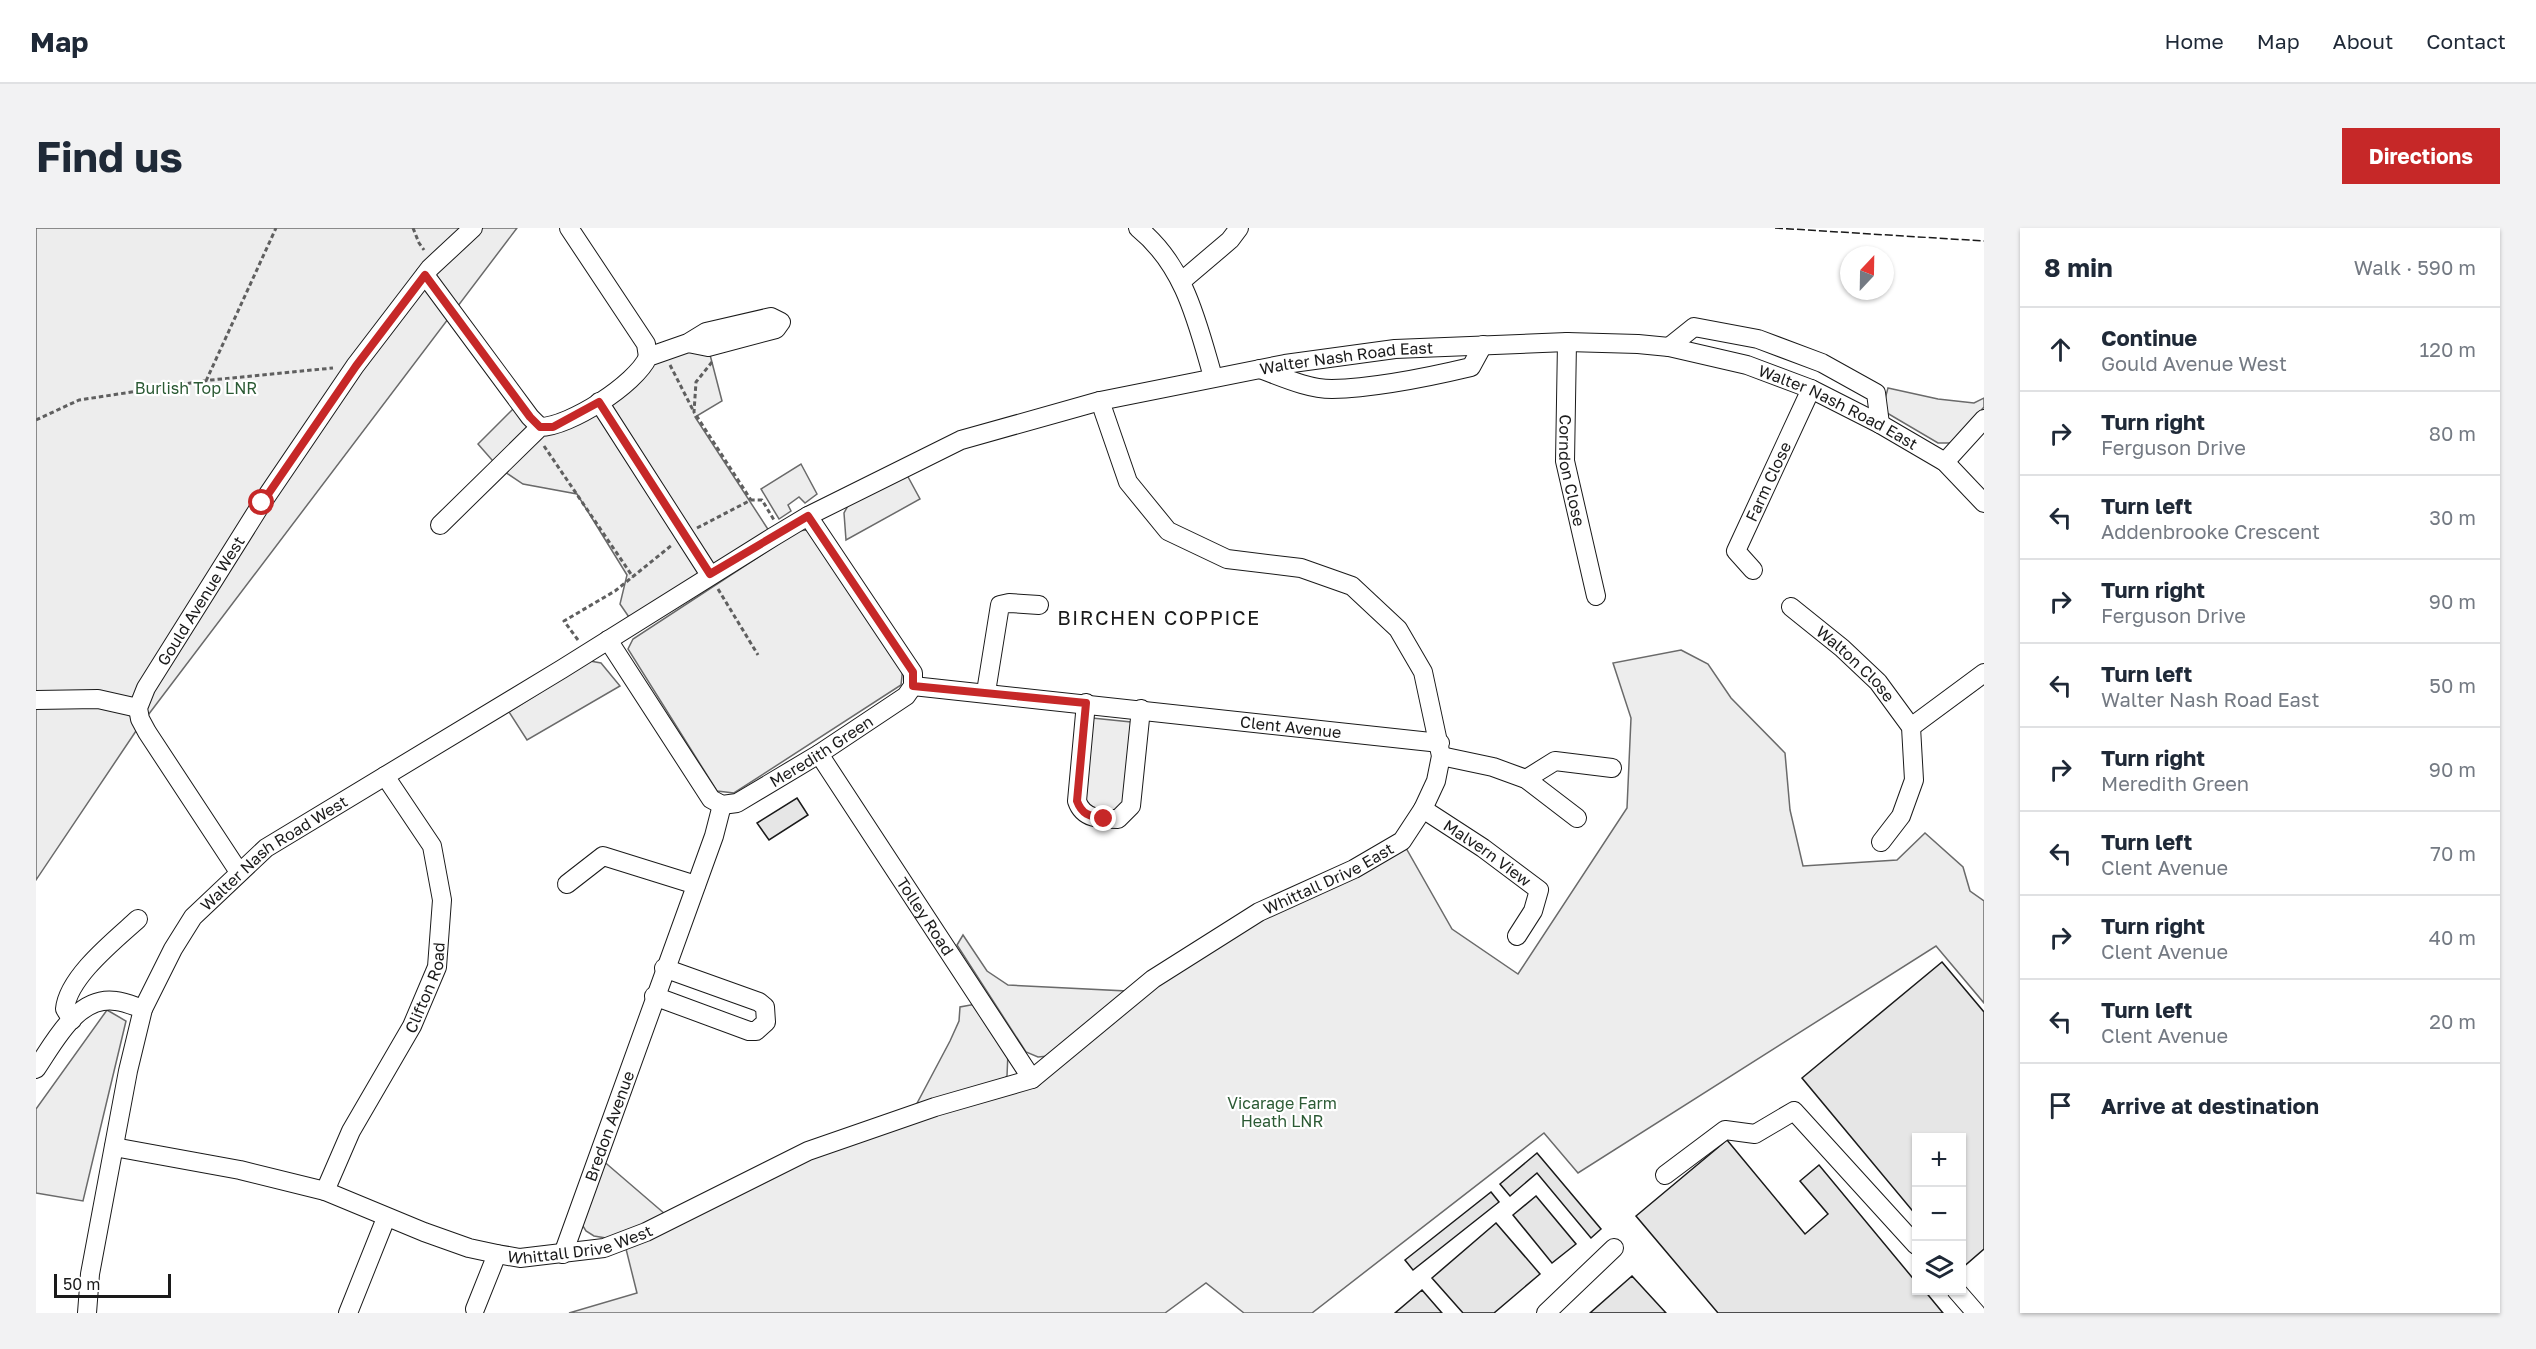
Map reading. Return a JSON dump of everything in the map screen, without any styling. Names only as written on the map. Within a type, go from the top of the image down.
[{"type":"street","name":"Gould Avenue West","points":[[138,708],[162,661],[262,503],[356,366],[430,269],[473,228]]},
{"type":"street","points":[[440,525],[537,429],[553,427],[599,402],[643,368],[648,357],[646,344],[569,228]]},
{"type":"street","points":[[1138,228],[1183,280],[1213,377]]},
{"type":"street","points":[[1183,280],[1230,240],[1239,228]]},
{"type":"street","points":[[430,269],[537,429]]},
{"type":"street","points":[[648,357],[688,343],[706,332],[771,317],[781,322],[776,329],[708,346],[688,343]]},
{"type":"street","points":[[1669,347],[1694,327],[1769,343],[1822,363],[1875,393],[1880,424]]},
{"type":"street","name":"Walter Nash Road East","points":[[710,574],[808,516],[961,440],[1100,401],[1213,377],[1395,348],[1567,342],[1669,347],[1747,365],[1811,389],[1880,424],[1945,462],[1984,503]]},
{"type":"street","name":"Corndon Close","points":[[1567,342],[1565,461],[1596,596]]},
{"type":"street","points":[[1258,369],[1291,381],[1330,389],[1431,377],[1471,367],[1483,345]]},
{"type":"street","name":"Farm Close","points":[[1753,570],[1736,551],[1811,389]]},
{"type":"street","name":"Whittall Drive East","points":[[1032,1079],[1153,979],[1259,912],[1354,869],[1401,841],[1423,809],[1436,781],[1441,750],[1423,672],[1398,628],[1352,586],[1301,568],[1227,559],[1168,531],[1128,482],[1100,401]]},
{"type":"street","points":[[599,402],[710,574]]},
{"type":"street","points":[[1945,462],[1984,419]]},
{"type":"street","points":[[808,516],[913,672],[913,686]]},
{"type":"street","name":"Walter Nash Road West","points":[[87,1313],[90,1274],[143,1009],[173,949],[194,917],[266,848],[587,654],[710,574]]},
{"type":"street","points":[[986,692],[1000,605],[1009,603],[1039,605]]},
{"type":"street","name":"Walton Close","points":[[1791,607],[1842,648],[1878,682],[1911,727]]},
{"type":"street","points":[[608,640],[711,799],[722,805]]},
{"type":"street","points":[[1881,842],[1901,816],[1914,780],[1911,727],[1984,673]]},
{"type":"street","name":"Clent Avenue","points":[[913,686],[1141,709],[1441,750],[1526,779],[1577,818]]},
{"type":"street","name":"Meredith Green","points":[[722,805],[737,803],[819,754],[906,696],[913,686]]},
{"type":"street","points":[[36,700],[98,699],[138,708],[140,719],[147,732],[239,872]]},
{"type":"street","points":[[1086,703],[1077,801],[1080,810],[1090,816],[1104,819],[1118,819],[1131,806],[1141,709]]},
{"type":"street","name":"Tolley Road","points":[[819,754],[1032,1079]]},
{"type":"street","points":[[1526,779],[1555,762],[1612,768]]},
{"type":"street","name":"Clifton Road","points":[[325,1191],[351,1131],[412,1026],[437,967],[442,900],[432,846],[385,776]]},
{"type":"street","name":"Bredon Avenue","points":[[563,1254],[664,968],[714,836],[722,805]]},
{"type":"street","name":"Malvern View","points":[[1423,809],[1483,848],[1539,890],[1533,911],[1517,936]]},
{"type":"street","points":[[567,884],[603,856],[696,885]]},
{"type":"street","points":[[72,1020],[65,1009],[70,991],[100,955],[138,919]]},
{"type":"street","points":[[654,996],[749,1031],[756,1031],[766,1022],[767,1014],[759,1002],[664,968]]},
{"type":"street","points":[[36,1069],[72,1020],[83,1009],[94,1003],[115,1000],[143,1009]]},
{"type":"street","name":"Whittall Drive West","points":[[114,1146],[240,1170],[325,1191],[386,1218],[469,1248],[520,1258],[604,1248],[646,1232],[808,1150],[935,1107],[1032,1079]]},
{"type":"street","points":[[1665,1175],[1725,1130],[1755,1134],[1794,1111],[1913,1241]]},
{"type":"street","points":[[348,1313],[386,1218]]},
{"type":"street","points":[[1546,1313],[1614,1248]]},
{"type":"street","points":[[475,1309],[497,1254]]},
{"type":"street","points":[[1960,1295],[1976,1313]]},
{"type":"path","points":[[206,381],[276,228]]},
{"type":"path","points":[[413,228],[430,269]]},
{"type":"path","points":[[694,412],[696,382],[719,353],[720,343]]},
{"type":"path","points":[[669,359],[670,368],[685,390],[694,412],[751,500]]},
{"type":"path","points":[[36,420],[79,400],[206,381],[356,366]]},
{"type":"path","points":[[537,429],[633,576]]},
{"type":"path","points":[[587,654],[564,621],[615,591],[684,534],[751,500],[762,500],[775,521]]},
{"type":"path","points":[[710,574],[758,655]]},
{"type":"shaded area","name":"Burlish Top LNR","points":[[36,228],[517,228],[136,731],[36,880]]},
{"type":"shaded area","points":[[708,347],[722,401],[695,417],[773,537],[633,623],[620,604],[627,575],[577,494],[523,484],[499,468],[478,444],[520,402],[553,427],[648,357]]},
{"type":"shaded area","points":[[1888,388],[1938,399],[1974,403],[1984,398],[1984,407],[1952,443],[1938,443],[1887,413],[1885,399]]},
{"type":"shaded area","points":[[801,464],[817,494],[805,503],[799,497],[788,505],[791,511],[779,519],[761,489]]},
{"type":"shaded area","points":[[907,475],[920,499],[846,540],[844,513],[850,502]]},
{"type":"shaded area","points":[[806,530],[814,536],[903,667],[901,685],[734,793],[717,791],[628,649],[633,639],[798,531]]},
{"type":"shaded area","name":"Vicarage Farm Heath LNR","points":[[1681,650],[1708,664],[1731,698],[1785,753],[1790,810],[1803,866],[1897,860],[1925,833],[1963,867],[1970,891],[1984,901],[1984,1003],[1936,946],[1578,1173],[1544,1133],[1312,1313],[1244,1313],[1206,1283],[1165,1313],[569,1313],[637,1293],[626,1249],[808,1151],[1032,1079],[1153,979],[1402,841],[1452,929],[1518,974],[1627,808],[1631,718],[1613,663]]},
{"type":"shaded area","points":[[590,661],[601,663],[620,686],[527,740],[509,712]]},
{"type":"shaded area","points":[[1092,718],[1131,722],[1124,805],[1121,810],[1092,810],[1083,799]]},
{"type":"shaded area","points":[[963,935],[987,971],[1008,985],[1126,991],[1049,1056],[1038,1057],[1026,1052],[957,945]]},
{"type":"shaded area","points":[[976,1004],[1008,1052],[1007,1076],[998,1084],[914,1109],[950,1041],[959,1021],[960,1007]]},
{"type":"shaded area","points":[[107,1010],[126,1021],[83,1201],[36,1193],[36,1109]]},
{"type":"shaded area","points":[[601,1159],[665,1214],[612,1239],[594,1236],[586,1231],[581,1223]]},
{"type":"building","points":[[797,798],[808,815],[769,840],[757,823]]},
{"type":"building","points":[[1942,962],[1984,1012],[1984,1249],[1966,1265],[1966,1133],[1912,1133],[1912,1210],[1802,1078]]},
{"type":"building","points":[[1727,1140],[1805,1234],[1828,1214],[1800,1181],[1819,1165],[1912,1277],[1912,1295],[1928,1295],[1943,1313],[1718,1313],[1636,1216]]},
{"type":"building","points":[[1537,1153],[1601,1229],[1591,1238],[1537,1173],[1510,1196],[1500,1184]]},
{"type":"building","points":[[1491,1192],[1499,1202],[1413,1270],[1405,1260]]},
{"type":"building","points":[[1536,1196],[1576,1244],[1552,1263],[1513,1215]]},
{"type":"building","points":[[1496,1223],[1540,1274],[1494,1313],[1463,1313],[1432,1278]]},
{"type":"building","points":[[1632,1276],[1666,1313],[1590,1313]]},
{"type":"building","points":[[1422,1290],[1442,1313],[1395,1313]]},
{"type":"fence","points":[[1775,228],[1984,241]]},
{"type":"district","name":"BIRCHEN COPPICE","points":[[1159,617]]},
{"type":"route","points":[[262,503],[356,366],[425,275],[530,417],[540,427],[553,427],[599,402],[710,574],[808,516],[913,672],[913,686],[1086,703],[1077,801],[1080,810],[1090,816],[1104,819]]}]
